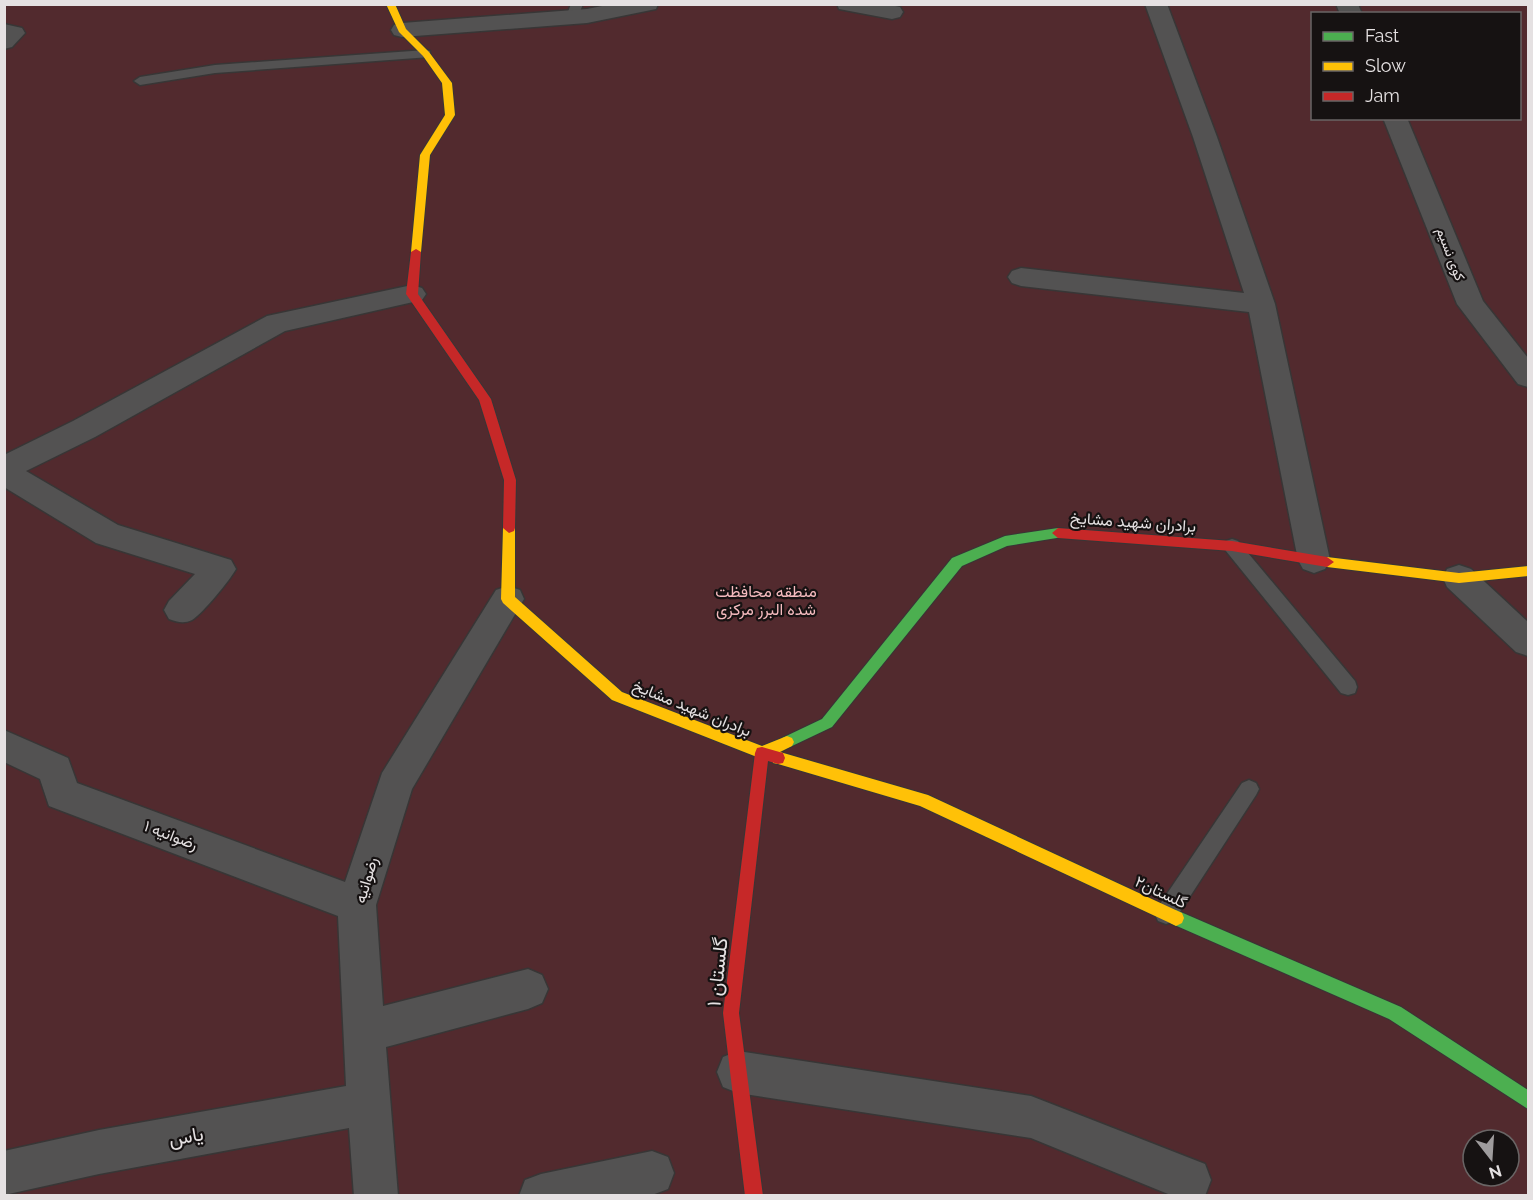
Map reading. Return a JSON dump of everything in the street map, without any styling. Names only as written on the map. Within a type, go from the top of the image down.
[{"type":"street","points":[[390,4],[402,30],[426,54],[447,83],[450,115],[425,155],[412,294],[485,399],[510,480],[508,598]]},
{"type":"street","points":[[402,30],[648,4]]},
{"type":"street","points":[[847,4],[892,12]]},
{"type":"street","points":[[1156,4],[1205,137],[1261,304],[1314,560]]},
{"type":"street","points":[[4,30],[14,33],[4,42]]},
{"type":"street","name":"کوی نسیم","points":[[1396,120],[1471,304],[1528,377]]},
{"type":"street","points":[[1022,277],[1261,304]]},
{"type":"street","points":[[4,470],[84,429],[277,323],[412,294]]},
{"type":"street","points":[[4,470],[106,534],[220,569],[182,610]]},
{"type":"street","name":"برادران شهید مشایخ","points":[[508,598],[617,696],[762,753],[827,723],[957,562],[1005,542],[1066,532],[1232,546],[1314,560],[1459,578],[1528,571]]},
{"type":"street","points":[[1459,578],[1528,642]]},
{"type":"street","name":"رضوانیه","points":[[376,1196],[368,1104],[357,905],[395,784],[508,598]]},
{"type":"street","name":"رضوانیه ۱","points":[[4,745],[56,769],[62,794],[357,905]]},
{"type":"street","name":"گلستان۲","points":[[762,753],[924,800],[1166,914],[1395,1013],[1528,1100]]},
{"type":"street","name":"گلستان ۱","points":[[754,1196],[731,1013],[762,753]]},
{"type":"street","points":[[364,1032],[528,989]]},
{"type":"street","points":[[738,1072],[1031,1117],[1189,1180]]},
{"type":"street","name":"یاس","points":[[4,1173],[99,1152],[368,1104]]},
{"type":"street","points":[[541,1196],[652,1173]]},
{"type":"lane","points":[[140,81],[215,69],[426,54]]},
{"type":"lane","points":[[1232,546],[1348,687]]},
{"type":"lane","points":[[1166,914],[1249,789]]},
{"type":"green space","name":"منطقه محافظت شده البرز مرکزی","points":[[5,5],[1528,5],[1528,1195],[5,1195]]},
{"type":"traffic: fast","points":[[787,742],[827,723],[957,562],[1005,541],[1058,533]]},
{"type":"traffic: fast","points":[[1176,918],[1395,1013],[1528,1100]]},
{"type":"traffic: slow","points":[[390,4],[402,30],[426,54],[447,83],[450,115],[425,155],[416,252]]},
{"type":"traffic: slow","points":[[509,528],[508,599],[617,696],[762,753],[787,742]]},
{"type":"traffic: slow","points":[[1327,562],[1459,578],[1528,571]]},
{"type":"traffic: slow","points":[[778,758],[923,800],[1176,918]]},
{"type":"traffic: jam","points":[[416,252],[412,294],[485,399],[510,480],[509,528]]},
{"type":"traffic: jam","points":[[1058,533],[1232,546],[1327,562]]},
{"type":"traffic: jam","points":[[754,1196],[731,1013],[762,753],[778,758]]}]
